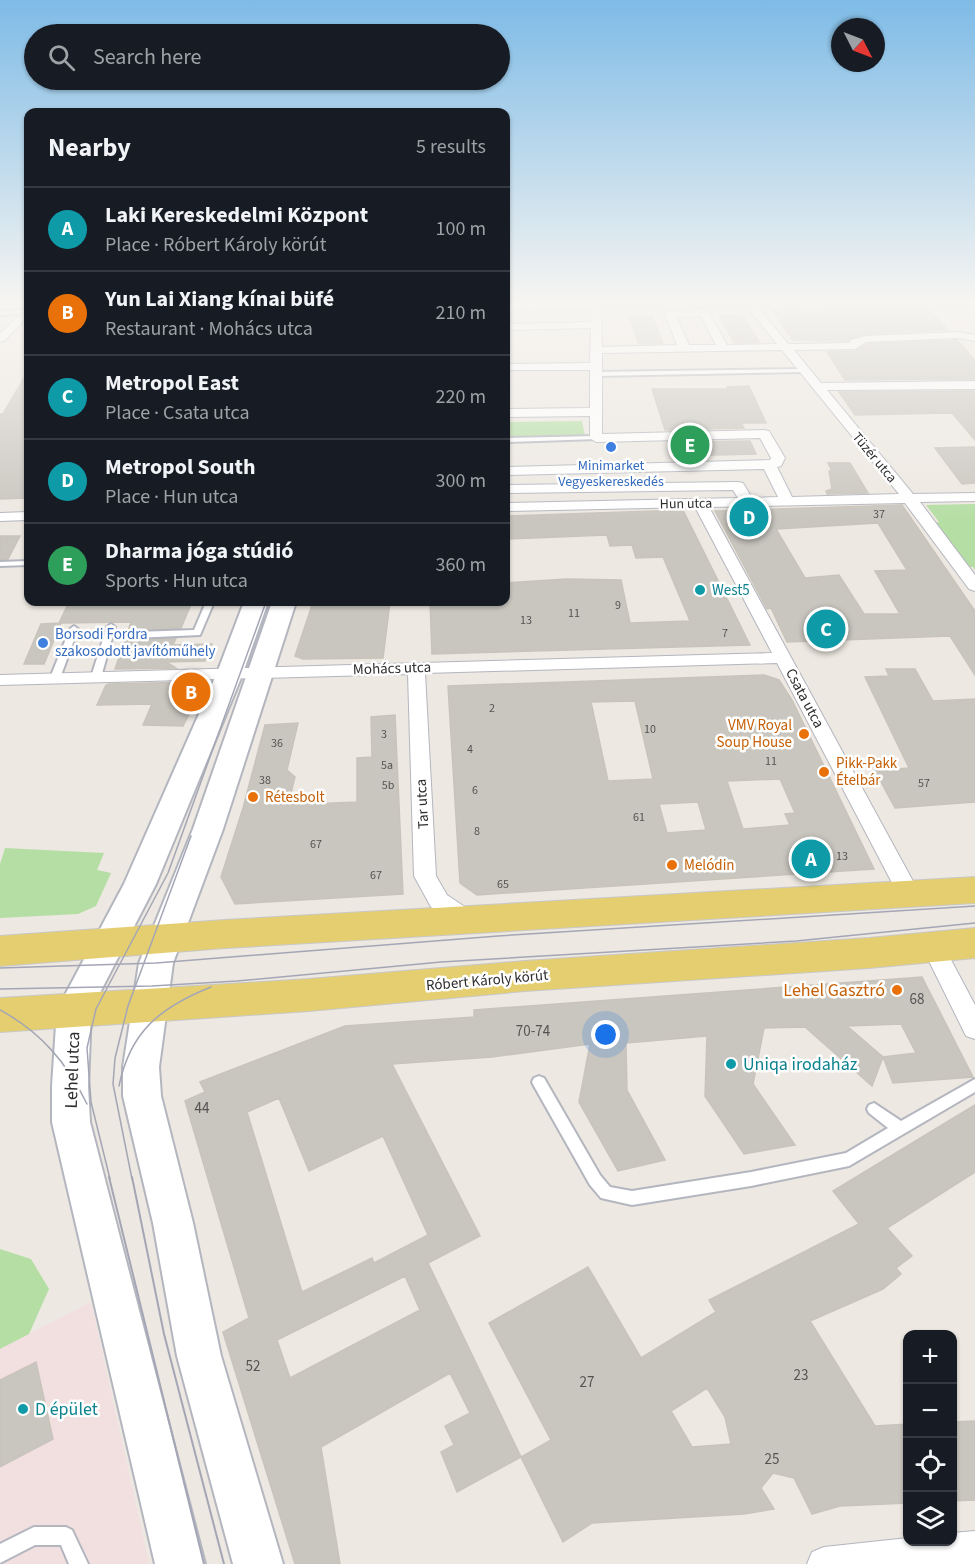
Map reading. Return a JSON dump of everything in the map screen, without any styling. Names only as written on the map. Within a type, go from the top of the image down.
[{"type":"main road","name":"Lehel utca","points":[[255,606],[245,672],[208,829],[156,963],[141,1067],[142,1096],[173,1223],[199,1356],[258,1564]]},
{"type":"main road","name":"Lehel utca","points":[[180,1564],[71,1122],[69,1086],[74,1010],[140,884],[245,672],[282,606]]},
{"type":"main road","points":[[0,951],[110,942],[975,890]]},
{"type":"main road","name":"Róbert Károly körút","points":[[0,1016],[975,943]]},
{"type":"street","points":[[510,471],[776,463],[778,458],[764,434],[596,438],[596,375]]},
{"type":"street","name":"Tüzér utca","points":[[809,375],[909,498],[975,586]]},
{"type":"street","points":[[818,387],[975,385]]},
{"type":"street","points":[[510,413],[596,412]]},
{"type":"street","points":[[769,465],[787,501]]},
{"type":"street","points":[[728,466],[747,502]]},
{"type":"street","points":[[510,489],[738,486]]},
{"type":"street","name":"Hun utca","points":[[510,507],[975,496]]},
{"type":"street","name":"Csata utca","points":[[700,503],[909,894]]},
{"type":"street","points":[[0,517],[24,516]]},
{"type":"street","name":"Mohács utca","points":[[0,680],[784,658]]},
{"type":"street","name":"Tar utca","points":[[416,667],[425,876],[439,901],[469,921]]},
{"type":"street","points":[[933,946],[975,1029]]},
{"type":"street","points":[[824,1564],[975,1548]]},
{"type":"lane","points":[[510,441],[596,438]]},
{"type":"lane","points":[[0,564],[24,564]]},
{"type":"lane","points":[[135,635],[196,633],[208,606]]},
{"type":"lane","points":[[96,677],[111,627]]},
{"type":"lane","points":[[55,678],[74,629]]},
{"type":"lane","points":[[539,1082],[595,1180],[606,1193],[632,1198],[751,1179],[849,1159],[975,1085]]},
{"type":"lane","points":[[874,1109],[900,1130]]},
{"type":"lane","points":[[0,1554],[34,1536],[66,1536],[79,1564]]},
{"type":"shaded area","points":[[91,1302],[149,1564],[0,1564],[0,1349]]},
{"type":"green space","points":[[582,421],[585,436],[510,437],[510,422]]},
{"type":"green space","points":[[975,504],[975,570],[973,567],[968,567],[933,523],[939,522],[926,505]]},
{"type":"green space","points":[[5,848],[104,853],[97,870],[111,873],[96,906],[78,914],[0,918],[0,864]]},
{"type":"green space","points":[[0,1249],[31,1259],[49,1289],[29,1334],[0,1349]]},
{"type":"building","points":[[842,375],[975,375],[975,379],[845,380]]},
{"type":"building","points":[[24,378],[24,498],[0,499],[0,414],[3,414]]},
{"type":"building","points":[[749,386],[766,423],[741,423],[744,428],[665,430],[652,389],[728,389],[727,387]]},
{"type":"building","points":[[975,391],[975,440],[952,413],[855,415],[839,392]]},
{"type":"building","points":[[750,441],[756,454],[673,456],[669,442]]},
{"type":"building","points":[[975,447],[975,483],[962,484],[935,448]]},
{"type":"building","points":[[828,463],[850,463],[868,493],[827,494],[826,491],[832,489],[829,471],[832,471]]},
{"type":"building","points":[[902,505],[975,611],[975,675],[950,636],[787,642],[771,608],[767,609],[715,511]],"holes":[[[878,523],[907,570],[875,571],[900,614],[864,614],[839,575],[805,578],[776,529]]]},
{"type":"building","points":[[683,510],[750,645],[432,654],[430,606],[510,606],[510,583],[566,579],[621,580],[630,623],[690,621],[663,557],[636,558],[632,545],[610,546],[607,535],[510,539],[510,516]]},
{"type":"building","points":[[0,536],[20,536],[8,559],[0,560]]},
{"type":"building","points":[[67,606],[190,606],[181,628],[135,630],[129,635],[135,640],[176,638],[173,645],[212,644],[205,661],[166,662],[176,668],[115,669],[131,622],[61,623],[44,664],[24,664],[41,624],[59,623]]},
{"type":"building","points":[[312,606],[390,606],[383,658],[303,659],[295,656]]},
{"type":"building","points":[[886,669],[915,669],[933,701],[975,699],[975,802],[895,808],[875,771],[909,768],[865,677],[889,676]]},
{"type":"building","points":[[764,675],[779,680],[792,700],[874,869],[477,895],[460,883],[448,686]],"holes":[[[635,701],[653,779],[608,781],[591,702]],[[780,779],[795,813],[785,814],[790,825],[743,829],[727,781]],[[698,802],[706,830],[667,833],[659,804]]]},
{"type":"building","points":[[196,682],[201,685],[201,691],[183,726],[143,725],[152,704],[97,705],[106,685],[109,684]]},
{"type":"building","points":[[395,715],[403,894],[235,904],[221,877],[243,808],[265,725],[298,723],[287,770],[295,777],[288,805],[357,802],[357,758],[372,757],[371,717]]},
{"type":"building","points":[[922,977],[973,1077],[893,1083],[883,1057],[872,1086],[805,1027],[764,1028],[753,1084],[795,1145],[744,1154],[705,1096],[707,1036],[626,1043],[627,1090],[665,1160],[618,1171],[579,1102],[590,1044],[492,1057],[392,1064],[480,1236],[428,1263],[521,1457],[457,1492],[441,1452],[454,1445],[445,1426],[470,1413],[450,1373],[321,1447],[340,1564],[295,1564],[223,1332],[249,1318],[185,1101],[205,1092],[200,1082],[345,1026],[474,1017],[474,1010]],"holes":[[[901,1024],[916,1053],[883,1057],[847,1026]],[[279,1098],[309,1171],[383,1136],[428,1235],[374,1263],[372,1258],[302,1292],[247,1112]],[[405,1276],[420,1310],[290,1378],[277,1340]]]},
{"type":"building","points":[[975,1105],[975,1172],[887,1228],[912,1256],[896,1268],[901,1274],[883,1289],[810,1321],[875,1426],[903,1424],[903,1503],[840,1506],[812,1514],[794,1478],[773,1473],[761,1488],[774,1509],[744,1514],[592,1523],[563,1542],[521,1457],[551,1440],[489,1323],[588,1267],[641,1358],[716,1312],[709,1300],[859,1224],[833,1191]],"holes":[[[707,1388],[725,1417],[731,1444],[692,1447],[671,1411]]]},
{"type":"building","name":"D épület","points":[[36,1362],[53,1439],[0,1467],[0,1380]]},
{"type":"building","points":[[975,1421],[975,1500],[957,1501],[957,1422]]},
{"type":"tram line","points":[[120,964],[168,873],[265,606]]},
{"type":"tram line","points":[[144,963],[191,836]]},
{"type":"tram line","points":[[144,963],[498,936],[975,906]]},
{"type":"tram line","points":[[135,986],[237,981],[441,962],[796,941],[975,923]]},
{"type":"tram line","points":[[120,964],[144,963]]},
{"type":"tram line","points":[[135,986],[144,963]]},
{"type":"tram line","points":[[0,968],[120,964]]},
{"type":"tram line","points":[[108,987],[120,964]]},
{"type":"tram line","points":[[108,987],[135,986]]},
{"type":"tram line","points":[[132,1179],[113,1084],[115,1058],[135,986]]},
{"type":"tram line","points":[[0,989],[108,987]]},
{"type":"tram line","points":[[108,987],[96,1009],[87,1048],[91,1102],[110,1179]]},
{"type":"tram line","points":[[119,1086],[131,1050],[150,1023],[177,1003],[211,987]]},
{"type":"tram line","points":[[0,1010],[28,1028],[51,1050],[71,1075],[87,1104]]},
{"type":"tram line","points":[[109,1177],[204,1564]]},
{"type":"tram line","points":[[132,1177],[164,1334],[224,1564]]},
{"type":"place","name":"Dharma jóga stúdió","points":[[690,445]]},
{"type":"place","name":"Minimarket Vegyeskereskedés","points":[[611,447]]},
{"type":"place","name":"Metropol South","points":[[749,517]]},
{"type":"place","name":"West5","points":[[700,590]]},
{"type":"place","name":"Metropol East","points":[[826,629]]},
{"type":"place","name":"Borsodi Fordra szakosodott javítóműhely","points":[[43,643]]},
{"type":"place","name":"Yun Lai Xiang kínai büfé","points":[[191,692]]},
{"type":"place","name":"VMV Royal Soup House","points":[[804,734]]},
{"type":"place","name":"Pikk-Pakk Ételbár","points":[[824,772]]},
{"type":"place","name":"Rétesbolt","points":[[253,797]]},
{"type":"place","name":"Laki Kereskedelmi Központ","points":[[811,859]]},
{"type":"place","name":"Melódin","points":[[672,865]]},
{"type":"place","name":"Lehel Gasztró","points":[[897,990]]},
{"type":"place","name":"Uniqa irodaház","points":[[731,1064]]},
{"type":"place","name":"D épület","points":[[23,1409]]}]
